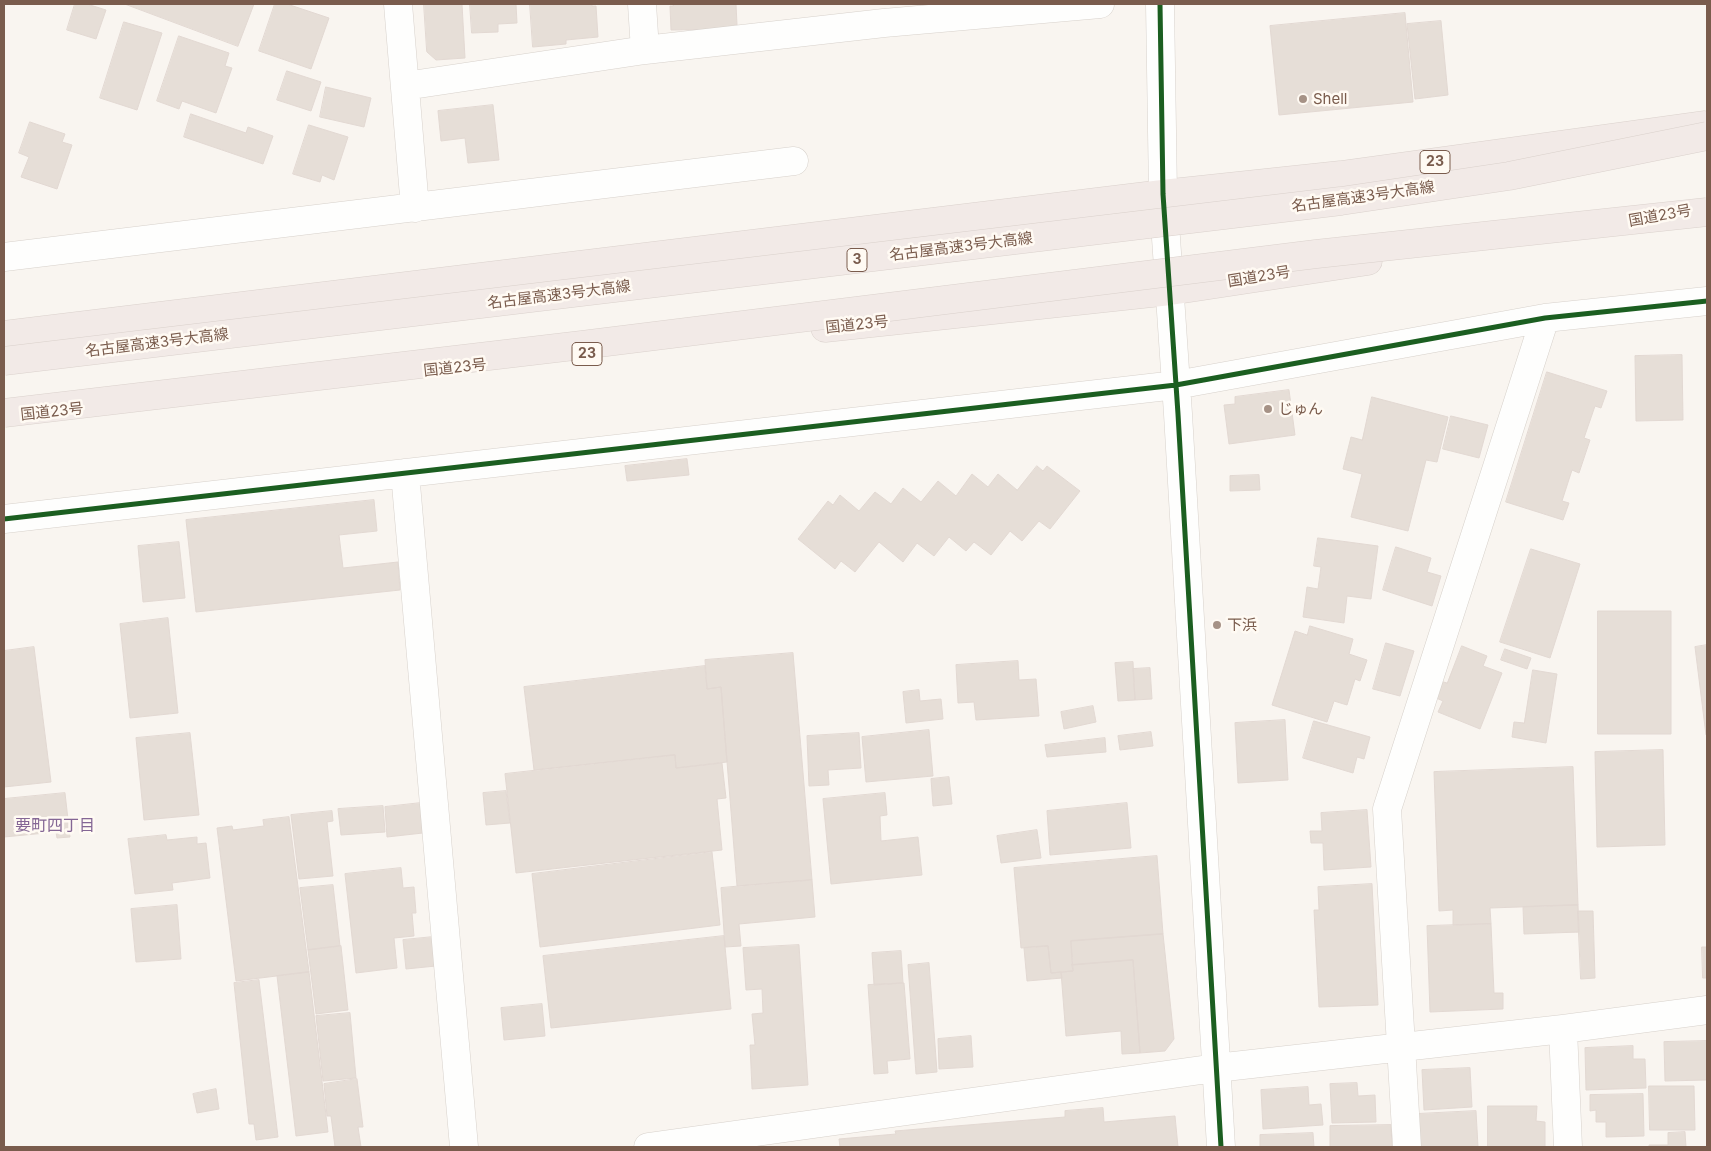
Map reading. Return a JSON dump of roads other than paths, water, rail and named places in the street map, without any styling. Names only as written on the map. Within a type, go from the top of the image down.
[{"type":"highway","name":"23","points":[[4,334],[1163,194],[1341,175],[1707,124]]},
{"type":"highway","name":"名古屋高速3号大高線","points":[[4,361],[1341,201],[1509,176],[1707,136]]},
{"type":"highway","name":"国道23号","points":[[4,417],[1170,291],[1344,264],[1568,233],[1707,208]]},
{"type":"highway","points":[[4,413],[592,344],[1316,254],[1707,212]]},
{"type":"street","points":[[398,4],[414,208]]},
{"type":"street","points":[[642,4],[645,50]]},
{"type":"street","points":[[405,86],[883,13],[1100,4]]},
{"type":"street","points":[[1160,4],[1163,194],[1221,1147]]},
{"type":"street","points":[[4,257],[794,161]]},
{"type":"street","points":[[4,519],[1176,385],[1544,318],[1707,301]]},
{"type":"street","points":[[1407,1147],[1387,808],[1544,318]]},
{"type":"street","points":[[405,473],[464,1147]]},
{"type":"street","points":[[648,1147],[1216,1068],[1563,1029],[1707,1010]]},
{"type":"street","points":[[1563,1029],[1568,1147]]},
{"type":"place","name":"Shell","points":[[1303,99]]},
{"type":"place","name":"じゅん","points":[[1268,409]]},
{"type":"place","name":"下浜","points":[[1217,625]]},
{"type":"district","name":"要町四丁目","points":[[55,826]]}]
